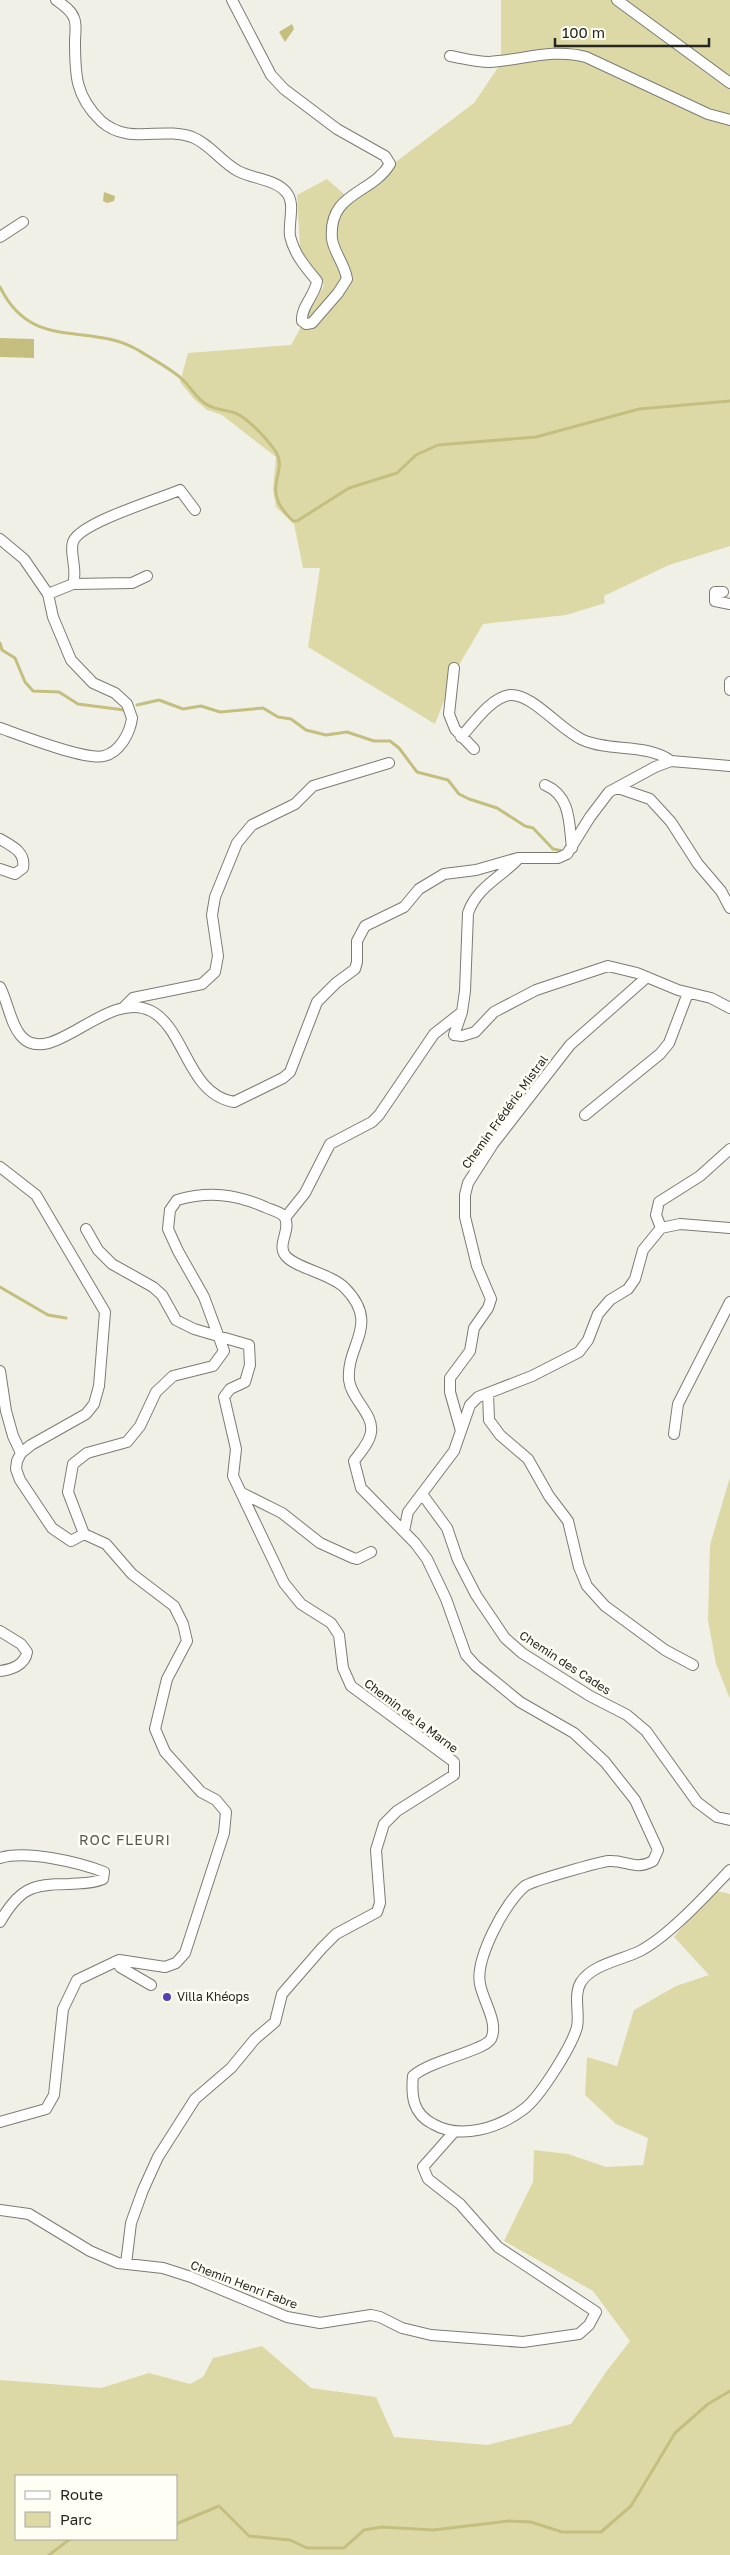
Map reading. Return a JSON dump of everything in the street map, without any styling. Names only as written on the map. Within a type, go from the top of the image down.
[{"type":"street","points":[[56,0],[71,12],[75,21],[75,59],[79,92],[101,121],[118,132],[137,136],[175,134],[192,137],[206,145],[236,170],[276,184],[287,192],[291,204],[290,235],[295,250],[317,281],[316,291],[301,316],[302,321],[306,324],[312,323],[338,293],[347,278],[333,241],[332,227],[338,209],[343,201],[384,173],[390,164],[385,156],[337,129],[284,89],[271,75],[232,0]]},
{"type":"street","points":[[617,0],[730,84]]},
{"type":"street","points":[[450,56],[488,62],[536,54],[568,52],[586,57],[708,114],[730,120]]},
{"type":"street","points":[[0,237],[24,222]]},
{"type":"street","points":[[73,584],[76,574],[73,542],[77,536],[96,522],[180,490],[195,510]]},
{"type":"street","points":[[0,539],[24,559],[48,594],[53,617],[71,660],[94,682],[115,693],[127,704],[132,718],[131,728],[126,738],[113,752],[102,757],[84,755],[0,728]]},
{"type":"street","points":[[48,594],[73,584],[132,584],[147,576]]},
{"type":"street","points":[[723,592],[715,592],[714,601],[730,604]]},
{"type":"street","points":[[454,668],[449,714],[455,730],[474,749]]},
{"type":"street","points":[[730,682],[730,690]]},
{"type":"street","points":[[462,737],[490,706],[500,699],[512,695],[528,698],[552,720],[582,740],[612,747],[656,753],[671,761],[730,766]]},
{"type":"street","points":[[0,987],[20,1034],[27,1042],[35,1044],[48,1044],[61,1039],[110,1011],[124,1007],[151,1011],[163,1020],[198,1076],[216,1095],[234,1102],[283,1078],[290,1072],[318,1002],[336,983],[355,969],[358,962],[357,941],[365,926],[404,907],[419,889],[434,878],[518,858],[558,858],[567,854],[600,802],[609,792],[671,761]]},
{"type":"street","points":[[124,1007],[133,998],[202,984],[215,972],[218,956],[212,915],[215,897],[237,843],[252,825],[295,804],[313,786],[388,763]]},
{"type":"street","points":[[545,785],[558,792],[565,802],[572,848]]},
{"type":"street","points":[[618,788],[632,791],[650,799],[671,822],[698,864],[721,891],[730,908]]},
{"type":"street","points":[[0,839],[21,853],[24,861],[23,868],[15,874],[0,869]]},
{"type":"street","points":[[518,858],[478,893],[468,913],[465,991],[462,1012],[454,1035],[475,1032],[494,1012],[521,996],[608,966],[622,968],[688,993],[711,998],[730,1008]]},
{"type":"street","name":"Chemin Frédéric Mistral","points":[[461,1431],[450,1392],[450,1378],[470,1351],[474,1328],[488,1308],[490,1299],[477,1266],[465,1217],[465,1195],[468,1183],[493,1144],[570,1045],[647,977]]},
{"type":"street","points":[[586,1115],[660,1054],[669,1043],[688,993]]},
{"type":"street","points":[[462,1012],[434,1034],[379,1115],[372,1122],[330,1144],[305,1193],[285,1218],[286,1228],[282,1247],[285,1255],[292,1262],[327,1275],[344,1288],[356,1304],[362,1318],[361,1333],[351,1364],[349,1380],[352,1391],[370,1421],[372,1430],[354,1461],[361,1488],[404,1531],[427,1559],[446,1599],[466,1655],[476,1666],[520,1702],[574,1733],[605,1762],[635,1800],[658,1850],[653,1862],[643,1867],[609,1861],[555,1875],[525,1886],[508,1906],[494,1929],[480,1970],[480,1983],[493,2027],[491,2039],[482,2048],[455,2055],[422,2068],[413,2076],[414,2106],[423,2119],[454,2132],[468,2132],[506,2120],[526,2108],[562,2060],[577,2027],[577,1998],[580,1983],[592,1971],[642,1950],[686,1915],[730,1870]]},
{"type":"street","points":[[661,1228],[656,1215],[659,1202],[700,1176],[730,1150]]},
{"type":"street","points":[[0,1167],[36,1195],[105,1312],[99,1386],[94,1404],[86,1414],[22,1453],[17,1461],[16,1469],[20,1480],[52,1528],[71,1541],[84,1534]]},
{"type":"street","points":[[0,2122],[46,2109],[54,2095],[63,2009],[77,1980],[119,1960],[165,1967],[176,1964],[185,1953],[224,1833],[226,1812],[216,1800],[201,1792],[165,1752],[155,1729],[167,1679],[187,1641],[183,1624],[174,1606],[132,1574],[106,1544],[84,1534],[68,1492],[73,1464],[87,1453],[127,1442],[140,1426],[156,1392],[173,1376],[213,1366],[224,1352],[204,1297],[178,1251],[168,1228],[170,1210],[177,1200],[195,1195],[220,1193],[243,1197],[279,1213],[285,1218]]},
{"type":"street","points":[[404,1531],[408,1512],[454,1451],[470,1405],[478,1397],[532,1376],[579,1352],[588,1340],[598,1314],[610,1300],[628,1289],[635,1279],[643,1250],[661,1228],[680,1224],[730,1228]]},
{"type":"street","points":[[86,1229],[98,1250],[112,1264],[153,1287],[162,1295],[176,1320],[194,1329],[220,1337]]},
{"type":"street","points":[[674,1434],[678,1404],[730,1302]]},
{"type":"street","name":"Chemin de la Marne","points":[[126,2264],[131,2223],[158,2157],[175,2128],[195,2099],[231,2068],[256,2039],[275,2022],[282,1994],[322,1948],[336,1934],[377,1912],[380,1903],[376,1850],[384,1824],[397,1811],[454,1775],[454,1762],[350,1686],[343,1668],[339,1635],[331,1623],[301,1604],[284,1583],[233,1476],[236,1449],[224,1396],[230,1389],[245,1382],[250,1365],[249,1345],[220,1337]]},
{"type":"street","points":[[0,1371],[6,1411],[13,1436],[22,1453]]},
{"type":"street","points":[[488,1393],[489,1420],[500,1435],[528,1459],[549,1496],[568,1521],[579,1566],[587,1586],[605,1606],[665,1650],[692,1665]]},
{"type":"street","points":[[241,1492],[282,1514],[320,1543],[357,1559],[371,1552]]},
{"type":"street","name":"Chemin des Cades","points":[[422,1494],[447,1528],[458,1560],[476,1595],[505,1638],[522,1653],[590,1696],[627,1715],[646,1731],[697,1802],[717,1817],[730,1820]]},
{"type":"street","points":[[0,1631],[21,1644],[27,1652],[24,1661],[16,1667],[0,1671]]},
{"type":"street","points":[[0,1858],[14,1854],[59,1860],[104,1872],[103,1879],[93,1883],[36,1886],[12,1901],[0,1922]]},
{"type":"street","points":[[119,1960],[120,1967],[151,1985]]},
{"type":"street","name":"Chemin Henri Fabre","points":[[0,2210],[30,2214],[90,2251],[126,2264],[163,2268],[191,2277],[287,2316],[320,2323],[371,2315],[380,2317],[402,2328],[430,2335],[523,2342],[579,2334],[589,2326],[596,2312],[498,2247],[460,2204],[428,2179],[423,2166],[454,2132]]},
{"type":"green space","points":[[501,0],[730,0],[730,546],[669,565],[604,596],[605,603],[566,615],[483,624],[456,670],[435,724],[308,647],[320,568],[303,568],[294,524],[276,507],[273,489],[276,457],[222,415],[207,410],[194,399],[180,382],[188,353],[291,345],[324,285],[300,248],[297,195],[327,179],[345,195],[389,167],[474,103],[501,63]]},
{"type":"green space","points":[[730,1477],[730,1699],[716,1664],[708,1620],[710,1545]]},
{"type":"green space","points":[[713,1890],[730,1894],[730,2555],[0,2555],[0,2380],[101,2388],[149,2373],[190,2384],[203,2377],[213,2358],[262,2346],[311,2388],[376,2397],[394,2437],[487,2445],[571,2424],[606,2372],[630,2341],[593,2291],[504,2241],[533,2182],[534,2150],[568,2154],[606,2167],[643,2165],[648,2138],[616,2124],[585,2095],[587,2057],[617,2066],[634,2010],[676,1986],[709,1975],[674,1937]]},
{"type":"shaded area","points":[[292,24],[294,29],[285,42],[279,32]]},
{"type":"shaded area","points":[[104,192],[115,196],[114,201],[107,203],[103,201]]},
{"type":"shaded area","points":[[0,338],[34,339],[34,358],[0,357]]},
{"type":"waterway","points":[[0,287],[13,307],[28,321],[62,332],[100,337],[119,342],[138,350],[177,375],[199,399],[209,406],[235,413],[252,424],[276,452],[279,460],[276,482],[277,499],[293,521],[297,521],[349,488],[397,473],[416,455],[438,445],[536,437],[639,409],[730,401]]},
{"type":"waterway","points":[[0,643],[2,650],[15,658],[25,682],[33,691],[59,692],[78,704],[124,710]]},
{"type":"waterway","points":[[137,705],[159,700],[183,709],[201,706],[220,712],[263,708],[278,717],[291,719],[306,730],[326,735],[347,732],[374,741],[390,741],[399,748],[417,772],[448,780],[459,794],[497,808],[525,826],[533,828],[553,849],[563,851]]},
{"type":"waterway","points":[[0,1287],[48,1315],[66,1318]]},
{"type":"waterway","points":[[178,2523],[219,2506],[249,2536],[290,2540],[307,2548],[344,2548],[364,2530],[382,2527],[433,2530],[509,2521],[531,2522],[562,2532],[601,2532],[631,2506],[675,2433],[708,2404],[730,2391]]},
{"type":"waterway","points":[[49,2555],[69,2540]]},
{"type":"place","name":"Villa Khéops","points":[[167,1997]]},
{"type":"district","name":"ROC FLEURI","points":[[125,1840]]}]
